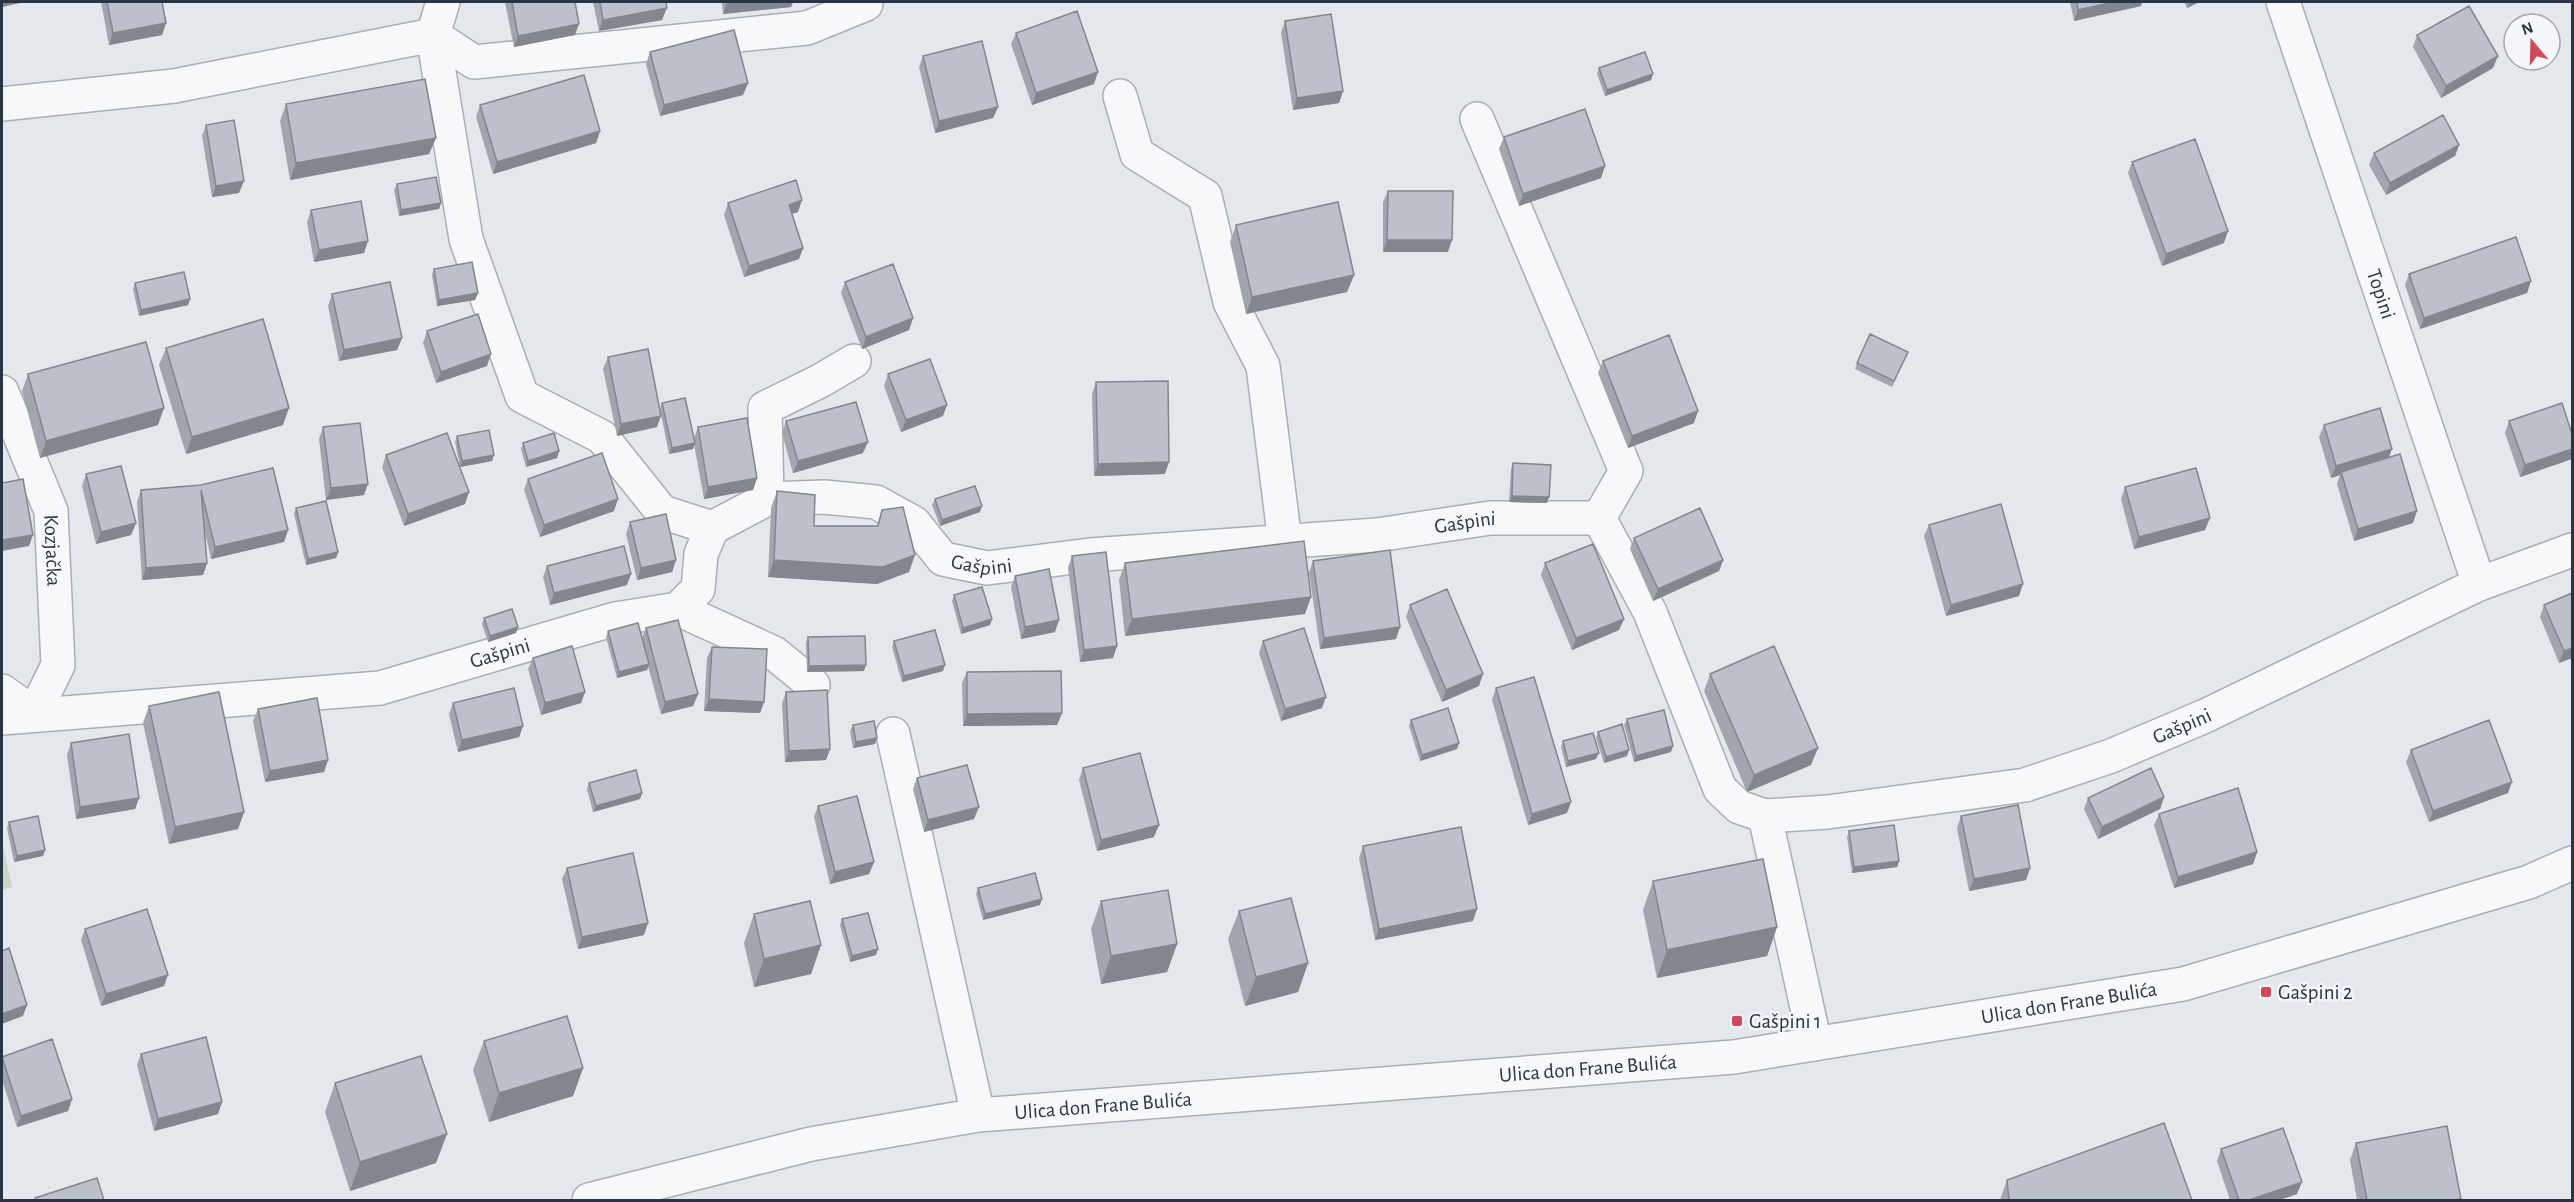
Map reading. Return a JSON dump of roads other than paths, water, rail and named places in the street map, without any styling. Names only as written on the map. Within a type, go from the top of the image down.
[{"type":"street","points":[[442,2],[433,35],[465,239],[522,396],[602,436],[662,512],[712,528],[701,554],[698,589],[678,609],[774,653],[813,686]]},
{"type":"street","points":[[2,104],[174,86],[433,35],[474,62],[807,28],[866,4],[866,2]]},
{"type":"street","name":"Topini","points":[[2283,2],[2479,584]]},
{"type":"street","points":[[1120,96],[1137,154],[1205,196],[1230,302],[1263,366],[1285,542]]},
{"type":"street","points":[[1477,119],[1626,471],[1599,518]]},
{"type":"street","points":[[766,499],[765,408],[820,381],[854,361]]},
{"type":"street","name":"Kozjačka","points":[[2,392],[51,511],[58,665],[34,714]]},
{"type":"street","name":"Gašpini","points":[[712,528],[766,499],[824,497],[876,502],[914,523],[943,559],[987,568],[1090,555],[1377,535],[1490,518],[1599,518],[1650,612],[1720,789],[1739,807],[1765,816],[1828,812],[2025,785],[2111,756],[2205,716],[2479,584],[2572,550]]},
{"type":"street","name":"Gašpini","points":[[2,718],[380,688],[615,619],[678,609]]},
{"type":"street","points":[[2,691],[34,714]]},
{"type":"street","points":[[893,734],[978,1115]]},
{"type":"street","points":[[1765,816],[1815,1044]]},
{"type":"street","name":"Ulica don Frane Bulića","points":[[589,1200],[811,1144],[978,1115],[1734,1058],[2183,984],[2529,882],[2572,863]]},
{"type":"place","name":"Gašpini 2","points":[[2266,992]]},
{"type":"place","name":"Gašpini 1","points":[[1737,1021]]}]
